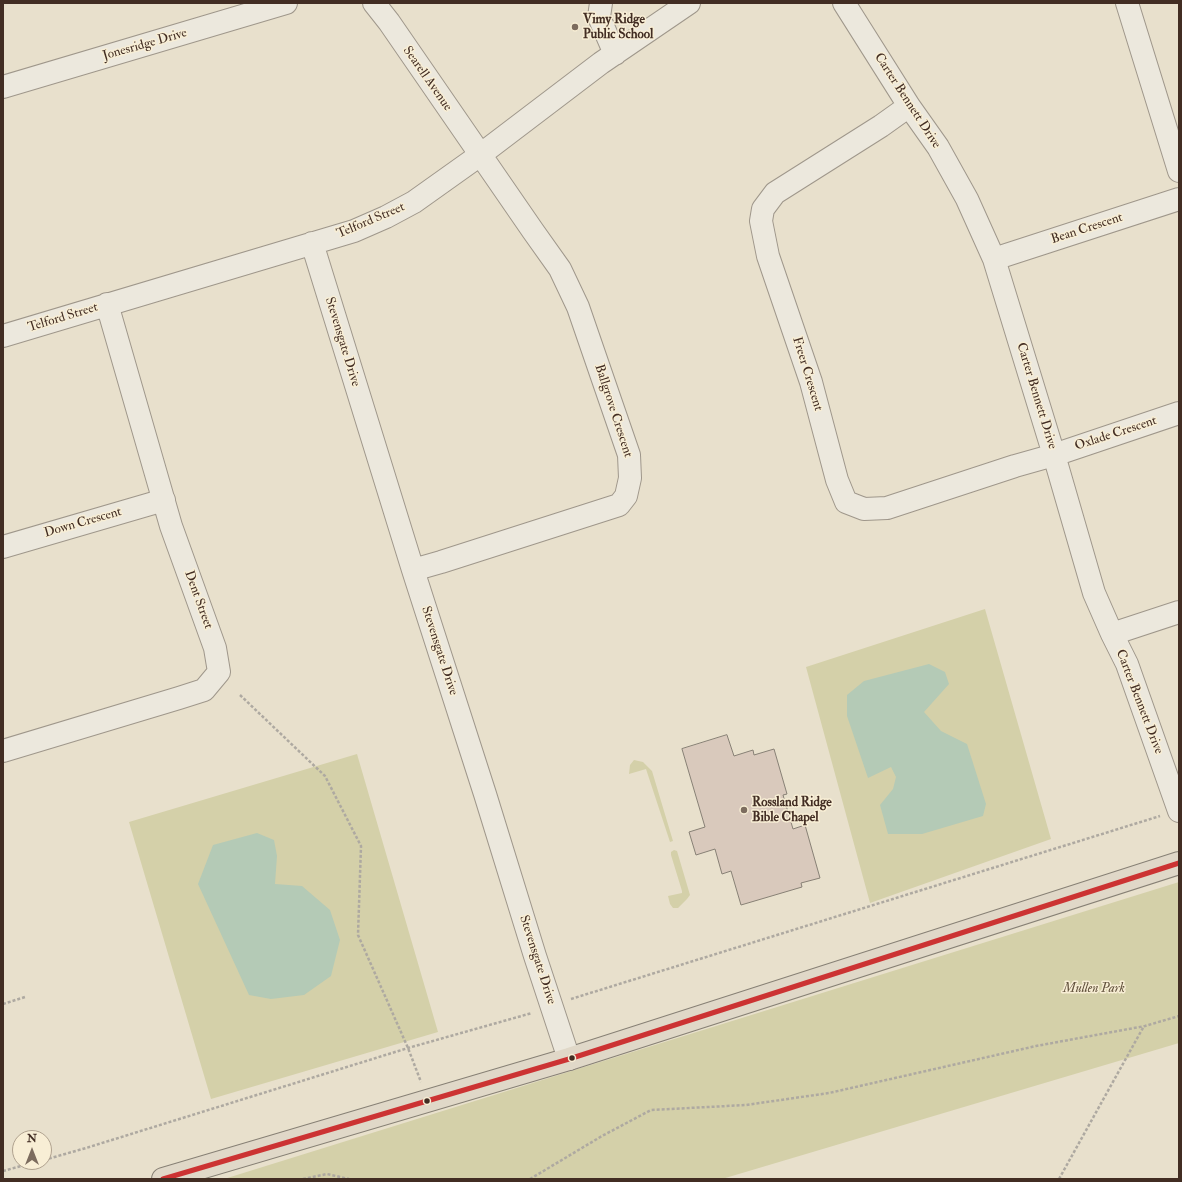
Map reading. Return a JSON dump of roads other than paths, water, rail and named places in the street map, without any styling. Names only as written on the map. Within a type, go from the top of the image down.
[{"type":"main road","points":[[163,1179],[570,1059],[1179,863]]},
{"type":"street","name":"Jonesridge Drive","points":[[3,86],[286,3]]},
{"type":"street","name":"Searell Avenue","points":[[374,3],[389,22],[480,155]]},
{"type":"street","points":[[602,3],[599,17],[615,54]]},
{"type":"street","name":"Telford Street","points":[[3,336],[354,231],[393,213],[414,202],[480,155],[615,54],[689,3]]},
{"type":"street","name":"Carter Bennett Drive","points":[[844,3],[909,106],[938,147],[967,199],[994,259],[1054,455],[1094,593],[1127,664],[1179,811]]},
{"type":"street","points":[[1127,3],[1179,171]]},
{"type":"street","name":"Freer Crescent","points":[[909,106],[881,126],[775,193],[764,209],[761,221],[768,256],[811,382],[837,480],[846,502],[864,509],[887,508],[1054,455]]},
{"type":"street","name":"Ballgrove Crescent","points":[[413,570],[619,505],[626,496],[630,478],[629,455],[578,307],[560,269],[480,155]]},
{"type":"street","name":"Bean Crescent","points":[[994,259],[1179,199]]},
{"type":"street","name":"Stevensgate Drive","points":[[312,243],[413,570],[535,956],[570,1059]]},
{"type":"street","name":"Dent Street","points":[[3,751],[204,690],[219,672],[215,648],[171,526],[108,304]]},
{"type":"street","name":"Oxlade Crescent","points":[[1054,455],[1179,413]]},
{"type":"street","name":"Down Crescent","points":[[3,547],[164,500]]},
{"type":"street","points":[[1112,634],[1179,612]]},
{"type":"place","name":"Vimy Ridge Public School","points":[[575,27]]},
{"type":"place","name":"Rossland Ridge Bible Chapel","points":[[744,810]]},
{"type":"park label","name":"Mullen Park","points":[[1094,989]]}]
